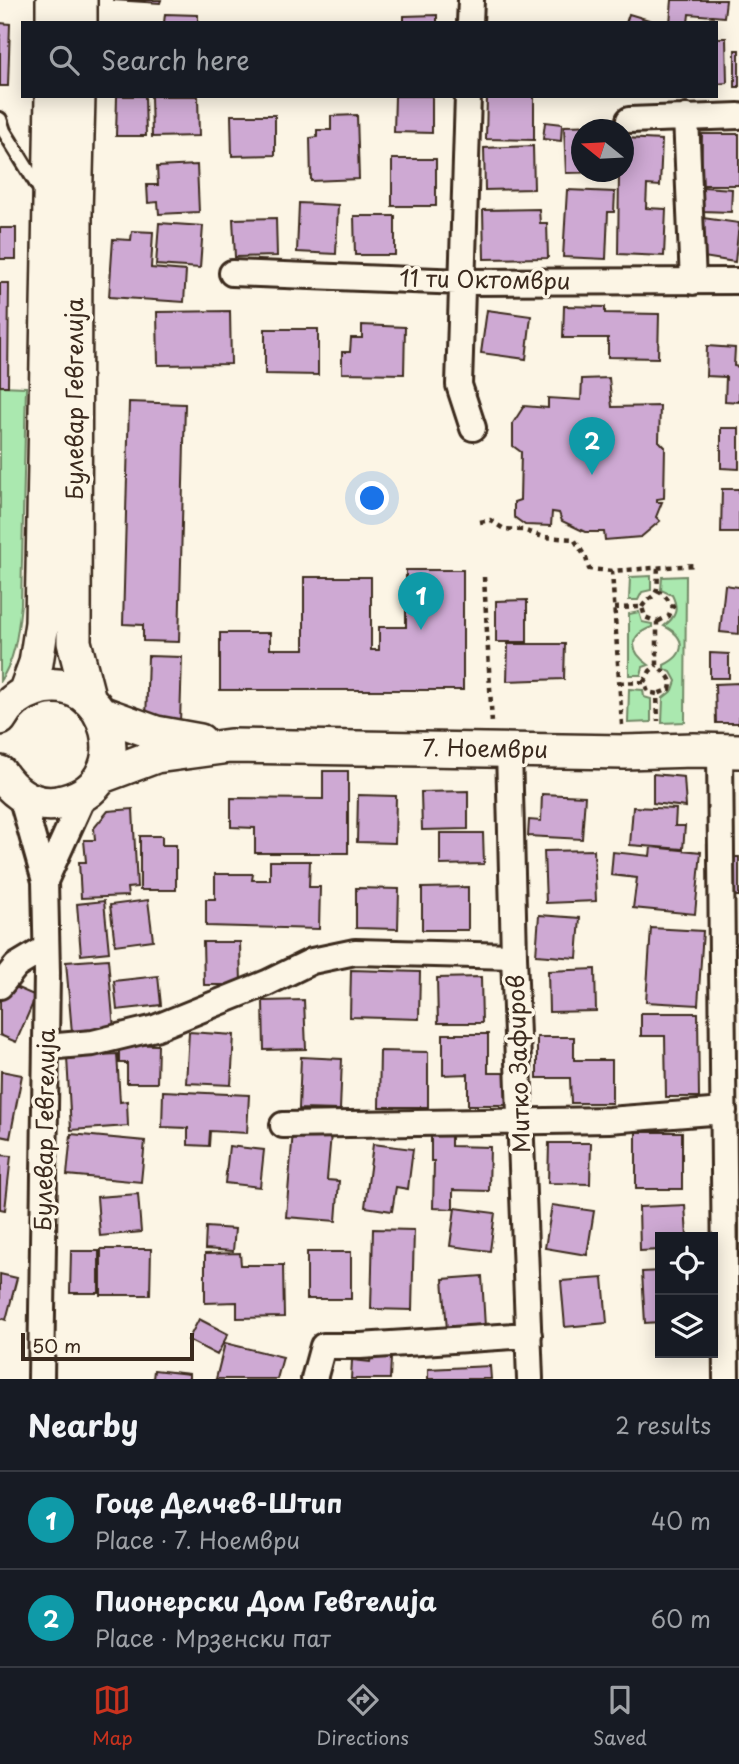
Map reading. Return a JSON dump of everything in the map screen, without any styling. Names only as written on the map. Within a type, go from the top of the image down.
[{"type":"main road","points":[[53,0],[53,21]]},
{"type":"main road","points":[[80,0],[80,21]]},
{"type":"main road","name":"Булевар Гевгелија","points":[[7,710],[36,663],[42,623],[52,98]]},
{"type":"main road","name":"Булевар Гевгелија","points":[[78,98],[75,214],[74,642],[95,706],[108,727],[110,744],[108,760],[93,785]]},
{"type":"main road","name":"7. Ноември","points":[[7,710],[41,687],[58,687],[75,691],[95,706],[156,733],[230,746]]},
{"type":"main road","name":"7. Ноември","points":[[5,779],[36,802],[52,804],[69,802],[93,785],[156,757],[230,746],[729,751]]},
{"type":"street","points":[[470,21],[471,0]]},
{"type":"street","points":[[468,98],[459,385],[472,428]]},
{"type":"street","points":[[634,120],[739,116]]},
{"type":"street","points":[[686,117],[693,282]]},
{"type":"street","name":"11 ти Октомври","points":[[232,273],[463,282],[739,281]]},
{"type":"street","name":"Митко Зафиров","points":[[509,749],[530,1379]]},
{"type":"street","points":[[726,1379],[733,1333],[724,1111],[729,751]]},
{"type":"street","name":"Булевар Гевгелија","points":[[5,779],[45,881],[46,1047],[41,1379]]},
{"type":"street","name":"Булевар Гевгелија","points":[[45,881],[93,785]]},
{"type":"street","points":[[0,986],[16,966],[46,948]]},
{"type":"street","points":[[46,1047],[93,1043],[155,1028],[267,983],[312,961],[355,952],[514,956]]},
{"type":"street","points":[[283,1125],[609,1120],[724,1111]]},
{"type":"street","points":[[314,1379],[323,1346],[529,1335]]},
{"type":"lane","points":[[0,119],[4,131],[51,207]]},
{"type":"path","points":[[480,522],[490,520],[503,529],[574,540],[586,558],[589,569],[612,571],[695,565]]},
{"type":"path","points":[[657,568],[657,591],[654,596],[647,598],[642,607],[645,617],[657,622],[669,616],[673,606],[657,591]]},
{"type":"path","points":[[612,571],[624,752]]},
{"type":"path","points":[[484,577],[491,713]]},
{"type":"path","points":[[614,608],[642,607]]},
{"type":"path","points":[[644,682],[648,692],[657,694],[670,689],[670,677],[660,671],[657,665],[657,622]]},
{"type":"path","points":[[644,682],[657,665]]},
{"type":"path","points":[[619,683],[644,682]]},
{"type":"path","points":[[657,694],[658,721]]},
{"type":"green space","points":[[0,386],[26,387],[21,604],[13,654],[0,681]]},
{"type":"green space","points":[[651,576],[651,590],[642,592],[638,600],[629,600],[630,577]]},
{"type":"green space","points":[[686,576],[685,722],[662,723],[663,698],[673,690],[676,681],[671,672],[664,669],[664,665],[677,656],[681,646],[677,635],[664,626],[674,616],[676,609],[672,595],[661,590],[662,577]]},
{"type":"green space","points":[[639,612],[642,622],[652,624],[652,627],[638,635],[634,644],[635,650],[649,665],[643,667],[641,675],[629,675],[629,614]]},
{"type":"green space","points":[[629,689],[643,690],[644,697],[651,699],[651,722],[628,723]]},
{"type":"building","points":[[113,0],[161,0],[160,3]]},
{"type":"building","points":[[672,0],[726,0],[724,17],[689,14],[688,21],[670,21]]},
{"type":"building","points":[[165,14],[198,15],[198,21],[164,21]]},
{"type":"building","points":[[629,14],[652,21],[627,21]]},
{"type":"building","points":[[437,15],[437,21],[404,21],[404,16]]},
{"type":"building","points":[[0,23],[10,24],[8,86],[0,86]]},
{"type":"building","points":[[718,38],[726,38],[727,83],[718,84]]},
{"type":"building","points":[[735,50],[739,50],[739,87],[735,87]]},
{"type":"building","points":[[117,98],[145,98],[146,136],[116,136]]},
{"type":"building","points":[[151,98],[198,98],[199,136],[152,137]]},
{"type":"building","points":[[395,98],[432,98],[432,133],[394,132]]},
{"type":"building","points":[[487,98],[534,98],[534,140],[486,139]]},
{"type":"building","points":[[231,115],[275,115],[275,155],[232,156]]},
{"type":"building","points":[[357,115],[359,179],[311,181],[310,138],[317,137],[317,130],[331,130],[331,116]]},
{"type":"building","points":[[545,122],[562,124],[561,141],[543,139]]},
{"type":"building","points":[[564,126],[571,126],[571,173],[566,173]]},
{"type":"building","points":[[702,134],[739,134],[739,185],[701,185]]},
{"type":"building","points":[[634,139],[662,140],[660,186],[647,185],[646,208],[666,209],[664,256],[618,254],[619,182],[634,182]]},
{"type":"building","points":[[533,146],[534,189],[485,190],[484,148]]},
{"type":"building","points":[[392,159],[436,159],[436,206],[392,206]]},
{"type":"building","points":[[197,165],[199,212],[159,214],[158,202],[148,203],[147,185],[158,185],[157,167]]},
{"type":"building","points":[[703,187],[732,189],[731,212],[701,211]]},
{"type":"building","points":[[567,190],[615,192],[614,212],[608,212],[606,259],[563,257]]},
{"type":"building","points":[[299,203],[338,205],[336,254],[297,252]]},
{"type":"building","points":[[539,209],[540,223],[547,223],[548,258],[484,259],[483,210]]},
{"type":"building","points":[[354,216],[395,216],[395,255],[355,255]]},
{"type":"building","points":[[276,218],[277,256],[235,257],[233,219]]},
{"type":"building","points":[[703,218],[739,223],[735,262],[697,256]]},
{"type":"building","points":[[159,223],[203,226],[200,268],[156,265]]},
{"type":"building","points":[[0,228],[16,228],[16,259],[0,259]]},
{"type":"building","points":[[132,231],[153,232],[151,268],[186,271],[184,302],[109,297],[113,239],[131,240]]},
{"type":"building","points":[[0,283],[9,283],[8,386],[0,386]]},
{"type":"building","points":[[564,306],[605,307],[605,313],[659,314],[658,358],[608,357],[608,338],[563,338]]},
{"type":"building","points":[[487,310],[531,316],[526,359],[481,353]]},
{"type":"building","points":[[230,311],[231,364],[158,365],[157,312]]},
{"type":"building","points":[[362,325],[405,327],[404,374],[342,373],[342,352],[350,352],[351,338],[362,338]]},
{"type":"building","points":[[265,329],[318,329],[318,375],[265,374]]},
{"type":"building","points":[[707,346],[735,348],[734,366],[739,367],[739,402],[725,401],[726,377],[706,376]]},
{"type":"building","points":[[609,378],[612,407],[660,406],[659,441],[665,447],[664,498],[657,499],[657,502],[662,502],[656,517],[660,521],[641,537],[605,540],[604,532],[585,532],[562,521],[559,513],[552,512],[551,526],[525,525],[514,517],[514,502],[520,500],[521,452],[513,446],[513,423],[524,406],[548,408],[548,398],[581,400],[582,379]]},
{"type":"building","points":[[129,402],[185,404],[179,642],[143,641],[143,625],[123,624]]},
{"type":"building","points":[[721,428],[739,428],[739,469],[721,468]]},
{"type":"building","points":[[722,489],[739,489],[739,533],[721,533]]},
{"type":"building","points":[[406,570],[463,570],[463,690],[220,690],[220,633],[270,633],[270,649],[304,649],[304,577],[371,577],[371,650],[379,650],[379,627],[406,627]]},
{"type":"building","points":[[725,585],[739,587],[739,634],[720,632]]},
{"type":"building","points":[[527,600],[527,642],[496,642],[496,601]]},
{"type":"building","points":[[508,644],[565,644],[564,679],[507,681]]},
{"type":"building","points":[[710,653],[729,654],[729,678],[710,678]]},
{"type":"building","points":[[148,656],[182,657],[180,723],[146,722]]},
{"type":"building","points":[[739,683],[739,723],[716,723],[715,684]]},
{"type":"building","points":[[323,771],[348,771],[348,853],[255,853],[255,828],[231,827],[231,798],[323,799]]},
{"type":"building","points":[[653,774],[684,777],[686,807],[653,803]]},
{"type":"building","points":[[468,791],[468,829],[422,830],[421,792]]},
{"type":"building","points":[[542,794],[585,796],[582,839],[528,836],[529,820],[541,821]]},
{"type":"building","points":[[358,795],[396,796],[395,843],[357,842]]},
{"type":"building","points":[[633,807],[676,809],[675,826],[685,826],[683,849],[630,845]]},
{"type":"building","points":[[133,809],[137,887],[127,888],[128,896],[81,898],[79,862],[86,862],[84,840],[95,840],[94,828],[108,811]]},
{"type":"building","points":[[440,833],[483,833],[484,864],[440,865]]},
{"type":"building","points":[[140,836],[162,836],[162,845],[176,845],[176,890],[140,890]]},
{"type":"building","points":[[651,847],[701,852],[695,914],[633,908],[637,878],[611,875],[613,852],[650,856]]},
{"type":"building","points":[[594,850],[596,901],[546,903],[544,851]]},
{"type":"building","points":[[735,857],[739,857],[739,896],[733,896]]},
{"type":"building","points":[[270,861],[310,861],[309,887],[320,887],[319,929],[206,926],[206,899],[215,899],[215,874],[253,874],[252,880],[270,880]]},
{"type":"building","points":[[468,887],[468,930],[422,930],[422,888]]},
{"type":"building","points":[[356,888],[399,889],[398,929],[356,928]]},
{"type":"building","points":[[148,900],[153,940],[115,945],[110,905]]},
{"type":"building","points":[[104,901],[109,952],[81,955],[77,904]]},
{"type":"building","points":[[539,915],[580,918],[577,958],[536,955]]},
{"type":"building","points":[[651,928],[703,931],[698,1005],[646,1002]]},
{"type":"building","points":[[203,942],[240,942],[241,985],[204,985]]},
{"type":"building","points":[[108,959],[114,1030],[72,1033],[66,962]]},
{"type":"building","points":[[595,969],[596,1011],[549,1012],[548,971]]},
{"type":"building","points":[[351,970],[420,972],[419,1019],[350,1017]]},
{"type":"building","points":[[158,976],[161,1005],[117,1010],[114,981]]},
{"type":"building","points":[[481,977],[482,1023],[438,1023],[437,978]]},
{"type":"building","points":[[6,983],[36,996],[16,1042],[0,1035],[0,997]]},
{"type":"building","points":[[304,1000],[306,1049],[264,1050],[263,1001]]},
{"type":"building","points":[[641,1013],[698,1013],[699,1097],[666,1097],[665,1036],[641,1036]]},
{"type":"building","points":[[189,1032],[234,1035],[231,1085],[186,1083]]},
{"type":"building","points":[[443,1034],[488,1034],[488,1073],[506,1073],[506,1105],[468,1105],[468,1074],[443,1075]]},
{"type":"building","points":[[537,1037],[574,1037],[574,1060],[612,1060],[612,1103],[571,1103],[570,1078],[537,1078]]},
{"type":"building","points":[[119,1044],[158,1045],[157,1083],[127,1083],[127,1063],[119,1063]]},
{"type":"building","points":[[380,1051],[428,1052],[428,1107],[379,1107]]},
{"type":"building","points":[[117,1054],[120,1102],[127,1101],[128,1126],[71,1130],[67,1057]]},
{"type":"building","points":[[301,1057],[342,1059],[340,1110],[299,1109]]},
{"type":"building","points":[[1,1071],[22,1075],[10,1138],[0,1136]]},
{"type":"building","points":[[163,1091],[249,1095],[247,1133],[210,1131],[209,1146],[188,1145],[188,1128],[162,1127]]},
{"type":"building","points":[[293,1131],[331,1134],[327,1180],[339,1181],[336,1221],[286,1217]]},
{"type":"building","points":[[636,1132],[682,1132],[682,1189],[636,1189]]},
{"type":"building","points":[[71,1134],[145,1141],[141,1182],[67,1175]]},
{"type":"building","points":[[431,1135],[451,1136],[451,1146],[490,1147],[489,1191],[453,1190],[453,1209],[433,1208],[434,1161],[431,1161]]},
{"type":"building","points":[[549,1143],[591,1143],[590,1184],[548,1183]]},
{"type":"building","points":[[373,1144],[413,1149],[408,1189],[396,1187],[392,1211],[365,1207]]},
{"type":"building","points":[[229,1146],[264,1150],[260,1187],[225,1183]]},
{"type":"building","points":[[739,1147],[739,1182],[733,1181]]},
{"type":"building","points":[[0,1155],[11,1156],[5,1210],[0,1209]]},
{"type":"building","points":[[138,1194],[141,1232],[100,1236],[97,1197]]},
{"type":"building","points":[[552,1205],[594,1211],[587,1255],[545,1248]]},
{"type":"building","points":[[685,1205],[687,1232],[655,1232],[655,1250],[640,1251],[639,1207]]},
{"type":"building","points":[[455,1208],[495,1213],[490,1251],[450,1246]]},
{"type":"building","points":[[739,1218],[739,1272],[735,1272]]},
{"type":"building","points":[[206,1227],[235,1229],[233,1251],[205,1249]]},
{"type":"building","points":[[373,1229],[414,1230],[412,1310],[371,1309]]},
{"type":"building","points":[[101,1249],[151,1249],[150,1295],[101,1295]]},
{"type":"building","points":[[71,1251],[99,1251],[99,1293],[70,1293]]},
{"type":"building","points":[[307,1252],[351,1252],[351,1299],[307,1299]]},
{"type":"building","points":[[240,1253],[241,1265],[283,1265],[284,1317],[237,1318],[237,1302],[205,1303],[205,1254]]},
{"type":"building","points":[[655,1271],[655,1322],[645,1323],[642,1272]]},
{"type":"building","points":[[0,1274],[17,1278],[6,1320],[0,1318]]},
{"type":"building","points":[[482,1276],[485,1327],[447,1330],[443,1279]]},
{"type":"building","points":[[603,1278],[607,1323],[565,1327],[561,1281]]},
{"type":"building","points":[[199,1319],[228,1334],[217,1355],[188,1340]]},
{"type":"building","points":[[225,1343],[283,1357],[277,1379],[216,1379]]},
{"type":"building","points":[[371,1356],[391,1358],[390,1379],[351,1379],[352,1360],[370,1362]]},
{"type":"building","points":[[490,1366],[491,1379],[428,1379],[428,1369]]},
{"type":"building","points":[[154,1370],[189,1374],[189,1379],[153,1379]]},
{"type":"place","name":"Пионерски Дом Гевгелија","points":[[592,475]]},
{"type":"place","name":"Гоце Делчев-Штип","points":[[421,630]]}]
